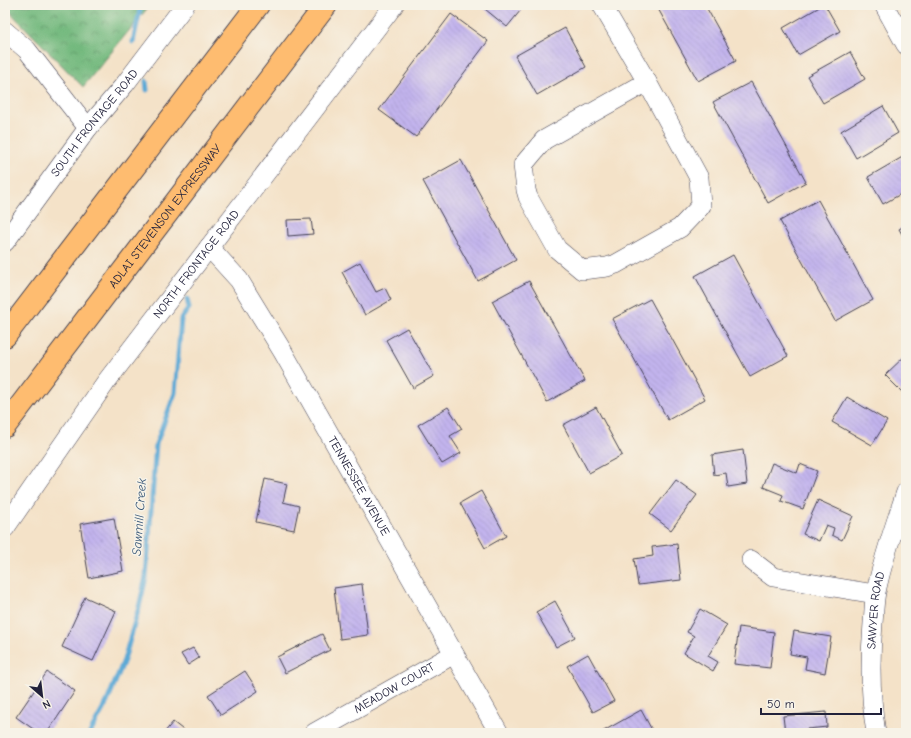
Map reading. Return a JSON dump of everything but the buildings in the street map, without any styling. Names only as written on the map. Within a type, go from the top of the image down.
[{"type":"highway","points":[[5,336],[258,5]]},
{"type":"highway","name":"ADLAI STEVENSON EXPRESSWAY","points":[[5,426],[326,5]]},
{"type":"street","name":"SOUTH FRONTAGE ROAD","points":[[5,242],[88,128],[125,84],[185,5]]},
{"type":"street","name":"NORTH FRONTAGE ROAD","points":[[5,528],[106,382],[394,5]]},
{"type":"street","points":[[602,5],[647,82],[699,178],[701,206],[680,228],[616,264],[607,268],[582,270],[557,249],[532,204],[526,190],[523,165],[544,140],[647,82]]},
{"type":"street","points":[[884,5],[900,21],[906,45]]},
{"type":"street","points":[[5,31],[27,50],[88,128]]},
{"type":"street","name":"TENNESSEE AVENUE","points":[[209,247],[240,280],[287,359],[499,733]]},
{"type":"street","name":"SAWYER ROAD","points":[[876,733],[872,699],[871,670],[875,594],[885,555],[906,492]]},
{"type":"street","points":[[751,560],[773,577],[875,594]]},
{"type":"street","name":"MEADOW COURT","points":[[314,733],[454,654]]},
{"type":"green space","points":[[5,5],[150,5],[83,87],[5,7]]},
{"type":"waterway","name":"Sawmill Creek","points":[[133,42],[141,5]]},
{"type":"waterway","name":"Sawmill Creek","points":[[146,81],[147,90]]},
{"type":"waterway","name":"Sawmill Creek","points":[[90,733],[107,702],[124,660],[146,577],[156,444],[175,393],[181,319],[189,308],[187,299]]}]
